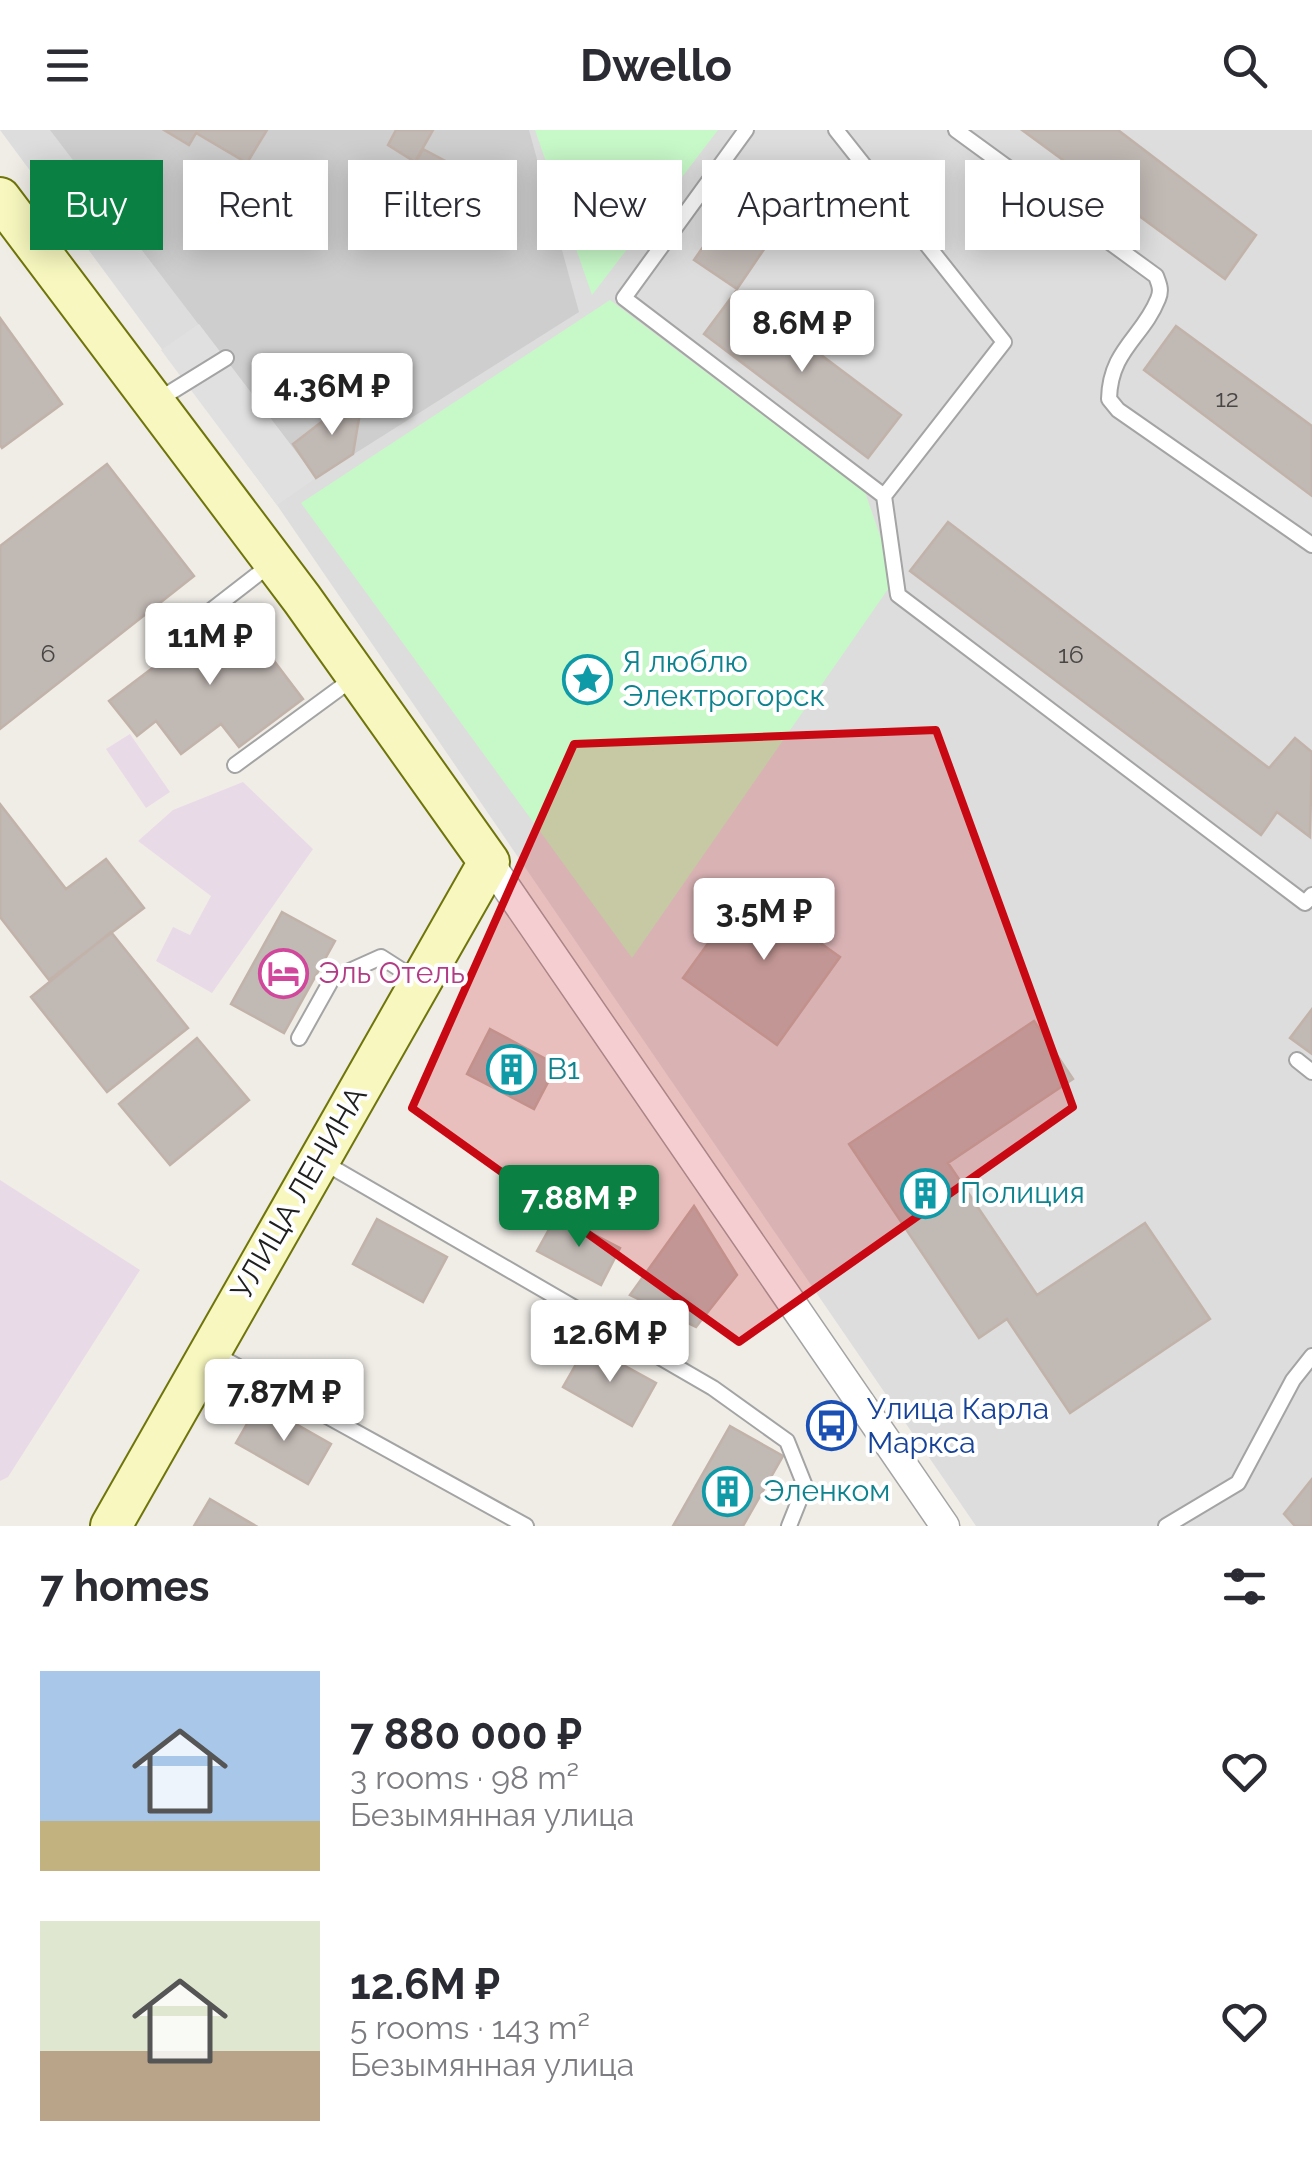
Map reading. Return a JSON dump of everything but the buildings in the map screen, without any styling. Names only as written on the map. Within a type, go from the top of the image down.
[{"type":"street","points":[[0,198],[358,675],[945,1526]]},
{"type":"street","name":"УЛИЦА ЛЕНИНА","points":[[110,1526],[489,862]]},
{"type":"lane","points":[[746,130],[624,298],[884,496],[898,595],[1305,902],[1312,895]]},
{"type":"lane","points":[[836,130],[1004,342],[884,496]]},
{"type":"lane","points":[[956,130],[1156,276],[1158,298],[1123,349],[1109,382],[1109,399],[1118,410],[1312,545]]},
{"type":"lane","points":[[155,402],[226,358]]},
{"type":"lane","points":[[169,643],[274,562]]},
{"type":"lane","points":[[235,766],[358,675]]},
{"type":"lane","points":[[299,1038],[332,979],[381,957],[422,983]]},
{"type":"lane","points":[[1297,1060],[1312,1072]]},
{"type":"lane","points":[[318,1159],[714,1388],[787,1441],[804,1486],[790,1526]]},
{"type":"lane","points":[[208,1350],[526,1526]]},
{"type":"lane","points":[[1166,1526],[1238,1483],[1292,1380],[1312,1356]]},
{"type":"highlighted area","points":[[936,730],[1073,1107],[739,1342],[412,1108],[574,744]]},
{"type":"shaded area","points":[[0,130],[1312,130],[1312,1526],[976,1526],[277,505],[89,250],[163,250],[163,160],[30,160],[30,171]]},
{"type":"shaded area","points":[[50,130],[529,130],[537,160],[537,250],[562,250],[579,312],[316,478],[142,250],[163,250],[163,160],[73,160]]},
{"type":"shaded area","points":[[199,324],[316,478],[277,505],[161,350]]},
{"type":"shaded area","points":[[130,734],[170,792],[146,808],[106,749]]},
{"type":"shaded area","points":[[243,782],[313,849],[212,993],[156,961],[173,927],[190,935],[211,896],[138,841],[173,810]]},
{"type":"shaded area","points":[[0,1180],[140,1270],[8,1477],[0,1481]]},
{"type":"green space","points":[[535,130],[718,130],[682,177],[682,160],[545,160]]},
{"type":"green space","points":[[576,250],[626,250],[592,295]]},
{"type":"green space","points":[[610,300],[865,492],[895,579],[632,958],[301,503]]},
{"type":"place","name":"Я люблю Электрогорск","points":[[587,679]]},
{"type":"place","name":"Эль Отель","points":[[283,973]]},
{"type":"place","name":"B1","points":[[512,1069]]},
{"type":"place","name":"Полиция","points":[[925,1193]]},
{"type":"place","name":"Улица Карла Маркса","points":[[832,1426]]},
{"type":"place","name":"Эленком","points":[[728,1491]]}]
